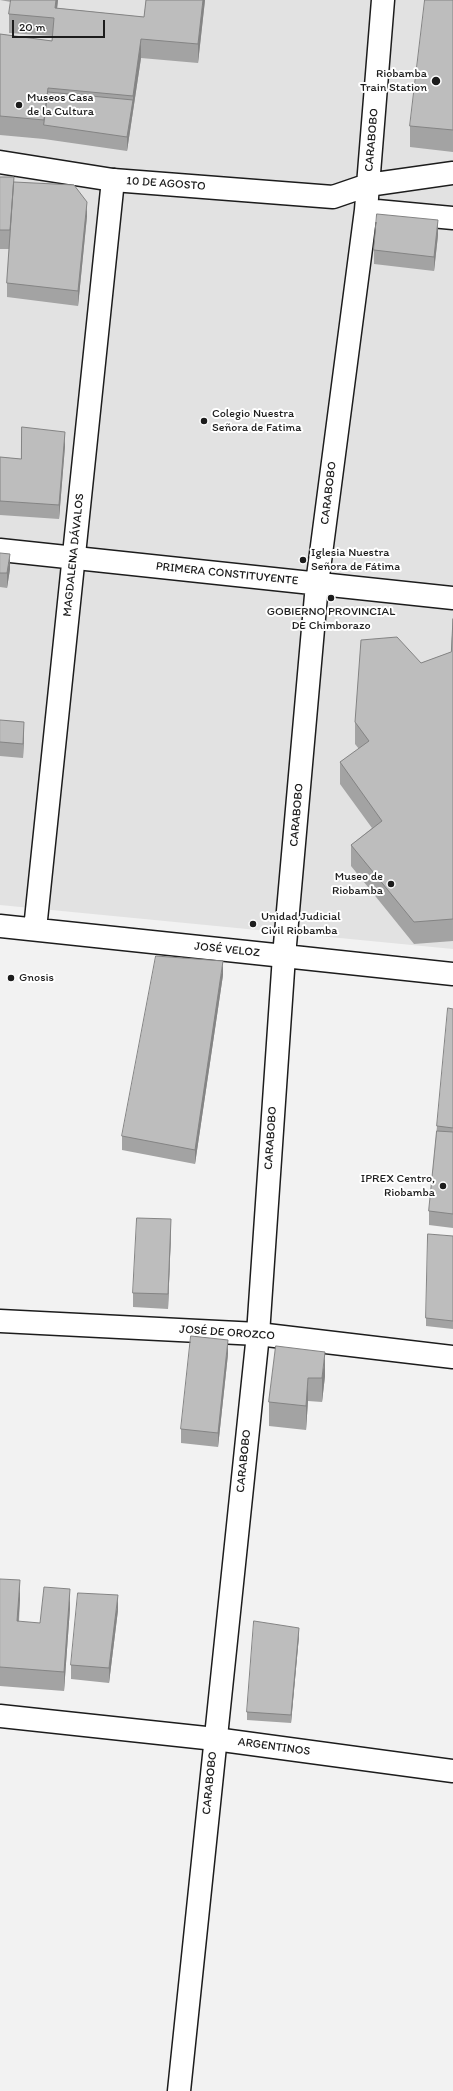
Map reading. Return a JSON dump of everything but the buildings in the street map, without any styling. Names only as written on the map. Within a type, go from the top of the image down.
[{"type":"main road","name":"CARABOBO","points":[[179,2091],[258,1334],[284,956],[317,584],[366,210],[383,0]]},
{"type":"main road","name":"10 DE AGOSTO","points":[[0,162],[113,180],[333,197]]},
{"type":"main road","points":[[368,185],[453,173]]},
{"type":"main road","name":"MAGDALENA DÁVALOS","points":[[34,929],[113,180]]},
{"type":"main road","name":"CARABOBO","points":[[333,197],[368,185]]},
{"type":"main road","points":[[366,210],[453,218]]},
{"type":"main road","name":"PRIMERA CONSTITUYENTE","points":[[0,550],[453,598]]},
{"type":"main road","name":"JOSÉ VELOZ","points":[[0,926],[453,974]]},
{"type":"main road","name":"JOSÉ DE OROZCO","points":[[0,1321],[258,1334],[453,1357]]},
{"type":"main road","name":"ARGENTINOS","points":[[0,1716],[215,1739],[453,1771]]},
{"type":"shaded area","points":[[0,0],[453,0],[453,949],[0,905]]},
{"type":"place","name":"Riobamba Train Station","points":[[436,81]]},
{"type":"place","name":"Museos Casa de la Cultura","points":[[19,105]]},
{"type":"place","name":"Colegio Nuestra Señora de Fatima","points":[[204,421]]},
{"type":"place","name":"Iglesia Nuestra Señora de Fátima","points":[[303,560]]},
{"type":"place","name":"GOBIERNO PROVINCIAL DE Chimborazo","points":[[331,598]]},
{"type":"place","name":"Museo de Riobamba","points":[[391,884]]},
{"type":"place","name":"Unidad Judicial Civil Riobamba","points":[[253,924]]},
{"type":"place","name":"Gnosis","points":[[11,978]]},
{"type":"place","name":"IPREX Centro, Riobamba","points":[[443,1186]]}]
